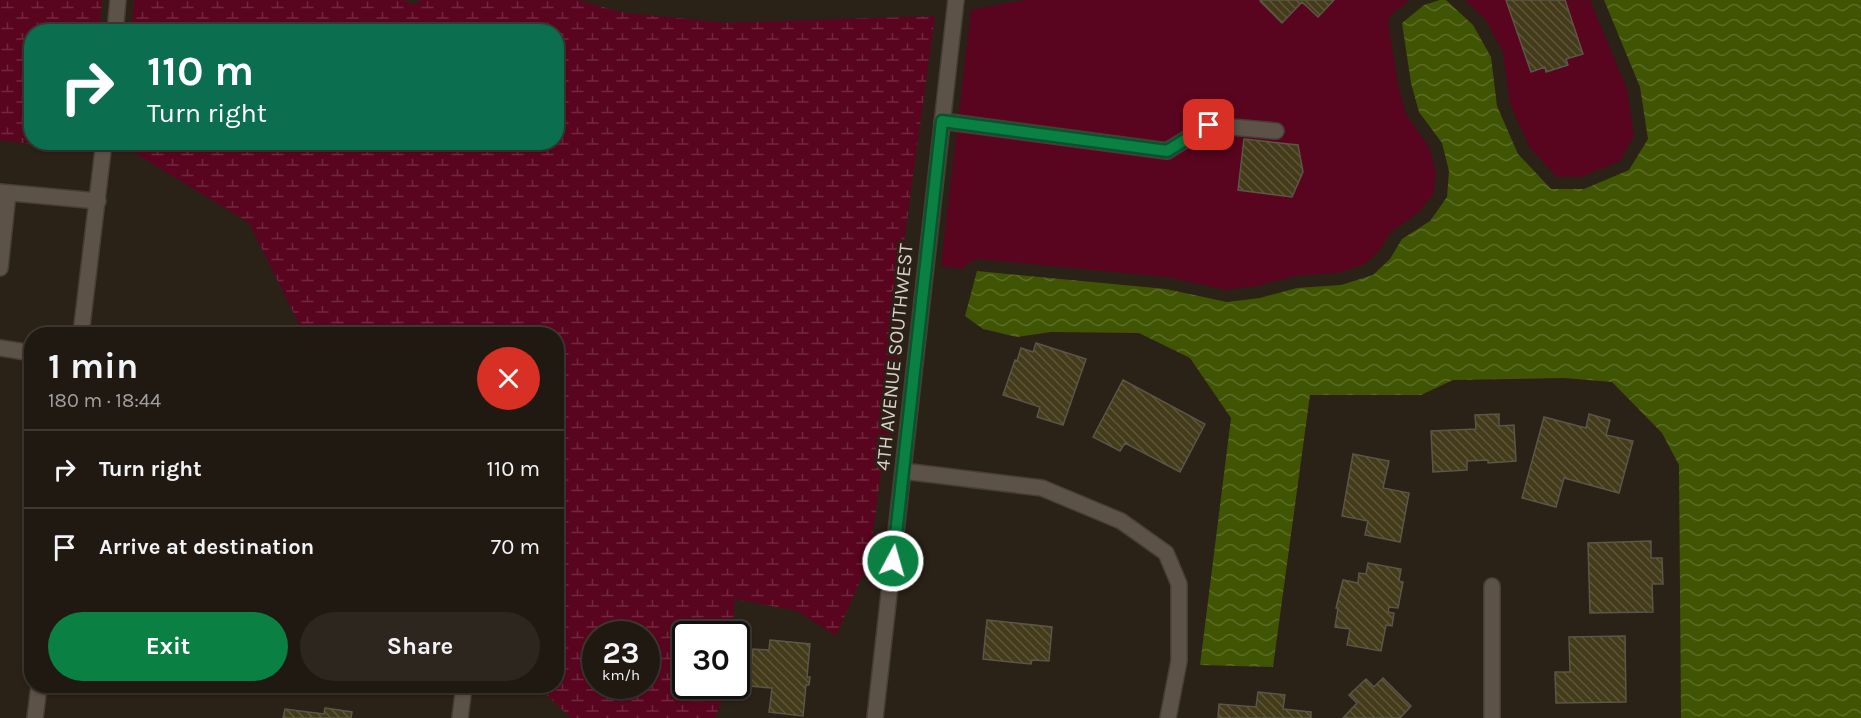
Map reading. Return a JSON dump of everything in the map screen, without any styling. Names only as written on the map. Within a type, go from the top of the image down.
[{"type":"street","points":[[116,24],[118,0]]},
{"type":"street","name":"4TH AVENUE SOUTHWEST","points":[[875,718],[956,0]]},
{"type":"street","points":[[942,121],[1167,151],[1209,125],[1276,131]]},
{"type":"street","points":[[82,327],[103,150]]},
{"type":"street","points":[[0,268],[4,193],[98,201]]},
{"type":"street","points":[[0,348],[24,352]]},
{"type":"street","points":[[903,471],[1042,488],[1120,521],[1166,553],[1179,584],[1179,661],[1168,718]]},
{"type":"street","points":[[1492,586],[1492,718]]},
{"type":"street","points":[[35,718],[38,693]]},
{"type":"street","points":[[460,718],[463,693]]},
{"type":"green space","points":[[0,0],[102,0],[100,24],[24,24],[24,143],[0,140]]},
{"type":"green space","points":[[134,0],[403,0],[414,5],[421,0],[577,0],[625,13],[728,23],[935,16],[904,242],[912,247],[891,433],[886,438],[872,538],[863,574],[836,636],[797,611],[735,599],[733,621],[672,621],[672,699],[723,699],[715,718],[571,718],[544,693],[564,693],[564,327],[301,327],[249,223],[130,150],[564,150],[564,24],[132,24]]},
{"type":"green space","points":[[1025,0],[1409,0],[1392,14],[1388,21],[1398,85],[1406,114],[1429,147],[1436,172],[1434,193],[1419,212],[1390,233],[1379,251],[1365,264],[1338,273],[1295,276],[1257,286],[1226,290],[1167,277],[978,259],[968,263],[964,269],[941,266],[971,10]]},
{"type":"green space","points":[[1465,0],[1590,0],[1627,89],[1634,136],[1620,161],[1581,177],[1557,177],[1530,148],[1510,104],[1503,52],[1486,20]]},
{"type":"water","points":[[1446,0],[1473,25],[1491,57],[1497,106],[1518,154],[1551,189],[1584,189],[1629,170],[1648,139],[1640,87],[1604,0],[1861,0],[1861,718],[1681,718],[1679,465],[1662,433],[1612,382],[1564,378],[1453,380],[1421,395],[1310,395],[1273,667],[1200,665],[1231,418],[1190,358],[1139,333],[1051,332],[1017,337],[983,329],[965,316],[977,271],[1166,289],[1227,302],[1260,298],[1297,288],[1341,285],[1373,275],[1390,259],[1402,239],[1430,221],[1447,197],[1449,171],[1442,143],[1419,112],[1411,83],[1402,23],[1424,5]]},
{"type":"building","points":[[1261,0],[1334,0],[1318,17],[1302,2],[1282,23]]},
{"type":"building","points":[[1506,0],[1565,0],[1583,54],[1566,59],[1568,65],[1546,72],[1545,67],[1531,72]]},
{"type":"building","points":[[1244,139],[1298,145],[1303,172],[1292,197],[1238,190]]},
{"type":"building","points":[[1036,343],[1086,359],[1063,425],[1037,417],[1040,407],[1003,395],[1021,348],[1033,352]]},
{"type":"building","points":[[1123,380],[1205,424],[1180,472],[1125,443],[1120,451],[1093,437]]},
{"type":"building","points":[[1499,414],[1499,426],[1514,425],[1516,461],[1488,463],[1488,460],[1467,461],[1467,470],[1433,472],[1431,431],[1476,429],[1475,415]]},
{"type":"building","points":[[1589,414],[1610,420],[1606,435],[1633,441],[1619,493],[1564,478],[1556,507],[1522,498],[1544,417],[1586,428]]},
{"type":"building","points":[[1353,454],[1389,461],[1383,488],[1409,493],[1400,542],[1365,535],[1368,521],[1342,516]]},
{"type":"building","points":[[1651,541],[1651,558],[1662,558],[1663,584],[1652,584],[1653,612],[1590,613],[1588,543]]},
{"type":"building","points":[[1368,563],[1401,569],[1399,581],[1403,582],[1398,608],[1389,607],[1388,612],[1394,613],[1392,626],[1386,625],[1381,651],[1347,645],[1350,629],[1335,627],[1338,608],[1336,608],[1343,580],[1358,583],[1359,573],[1366,574]]},
{"type":"building","points":[[987,620],[1052,627],[1049,661],[1032,660],[1031,664],[983,659]]},
{"type":"building","points":[[1625,636],[1626,702],[1556,703],[1555,672],[1570,672],[1569,637]]},
{"type":"building","points":[[770,640],[810,644],[807,677],[810,677],[809,685],[806,685],[803,716],[769,712],[772,688],[750,686],[753,649],[769,650]]},
{"type":"building","points":[[1383,678],[1411,706],[1400,718],[1343,718],[1357,703],[1349,695],[1366,679],[1374,687]]},
{"type":"building","points":[[1258,692],[1285,695],[1283,709],[1311,712],[1311,718],[1218,718],[1219,704],[1256,707]]},
{"type":"building","points":[[325,708],[352,712],[351,718],[283,718],[285,709],[324,714]]},
{"type":"route","points":[[893,561],[942,121],[1167,151],[1209,125]]}]
